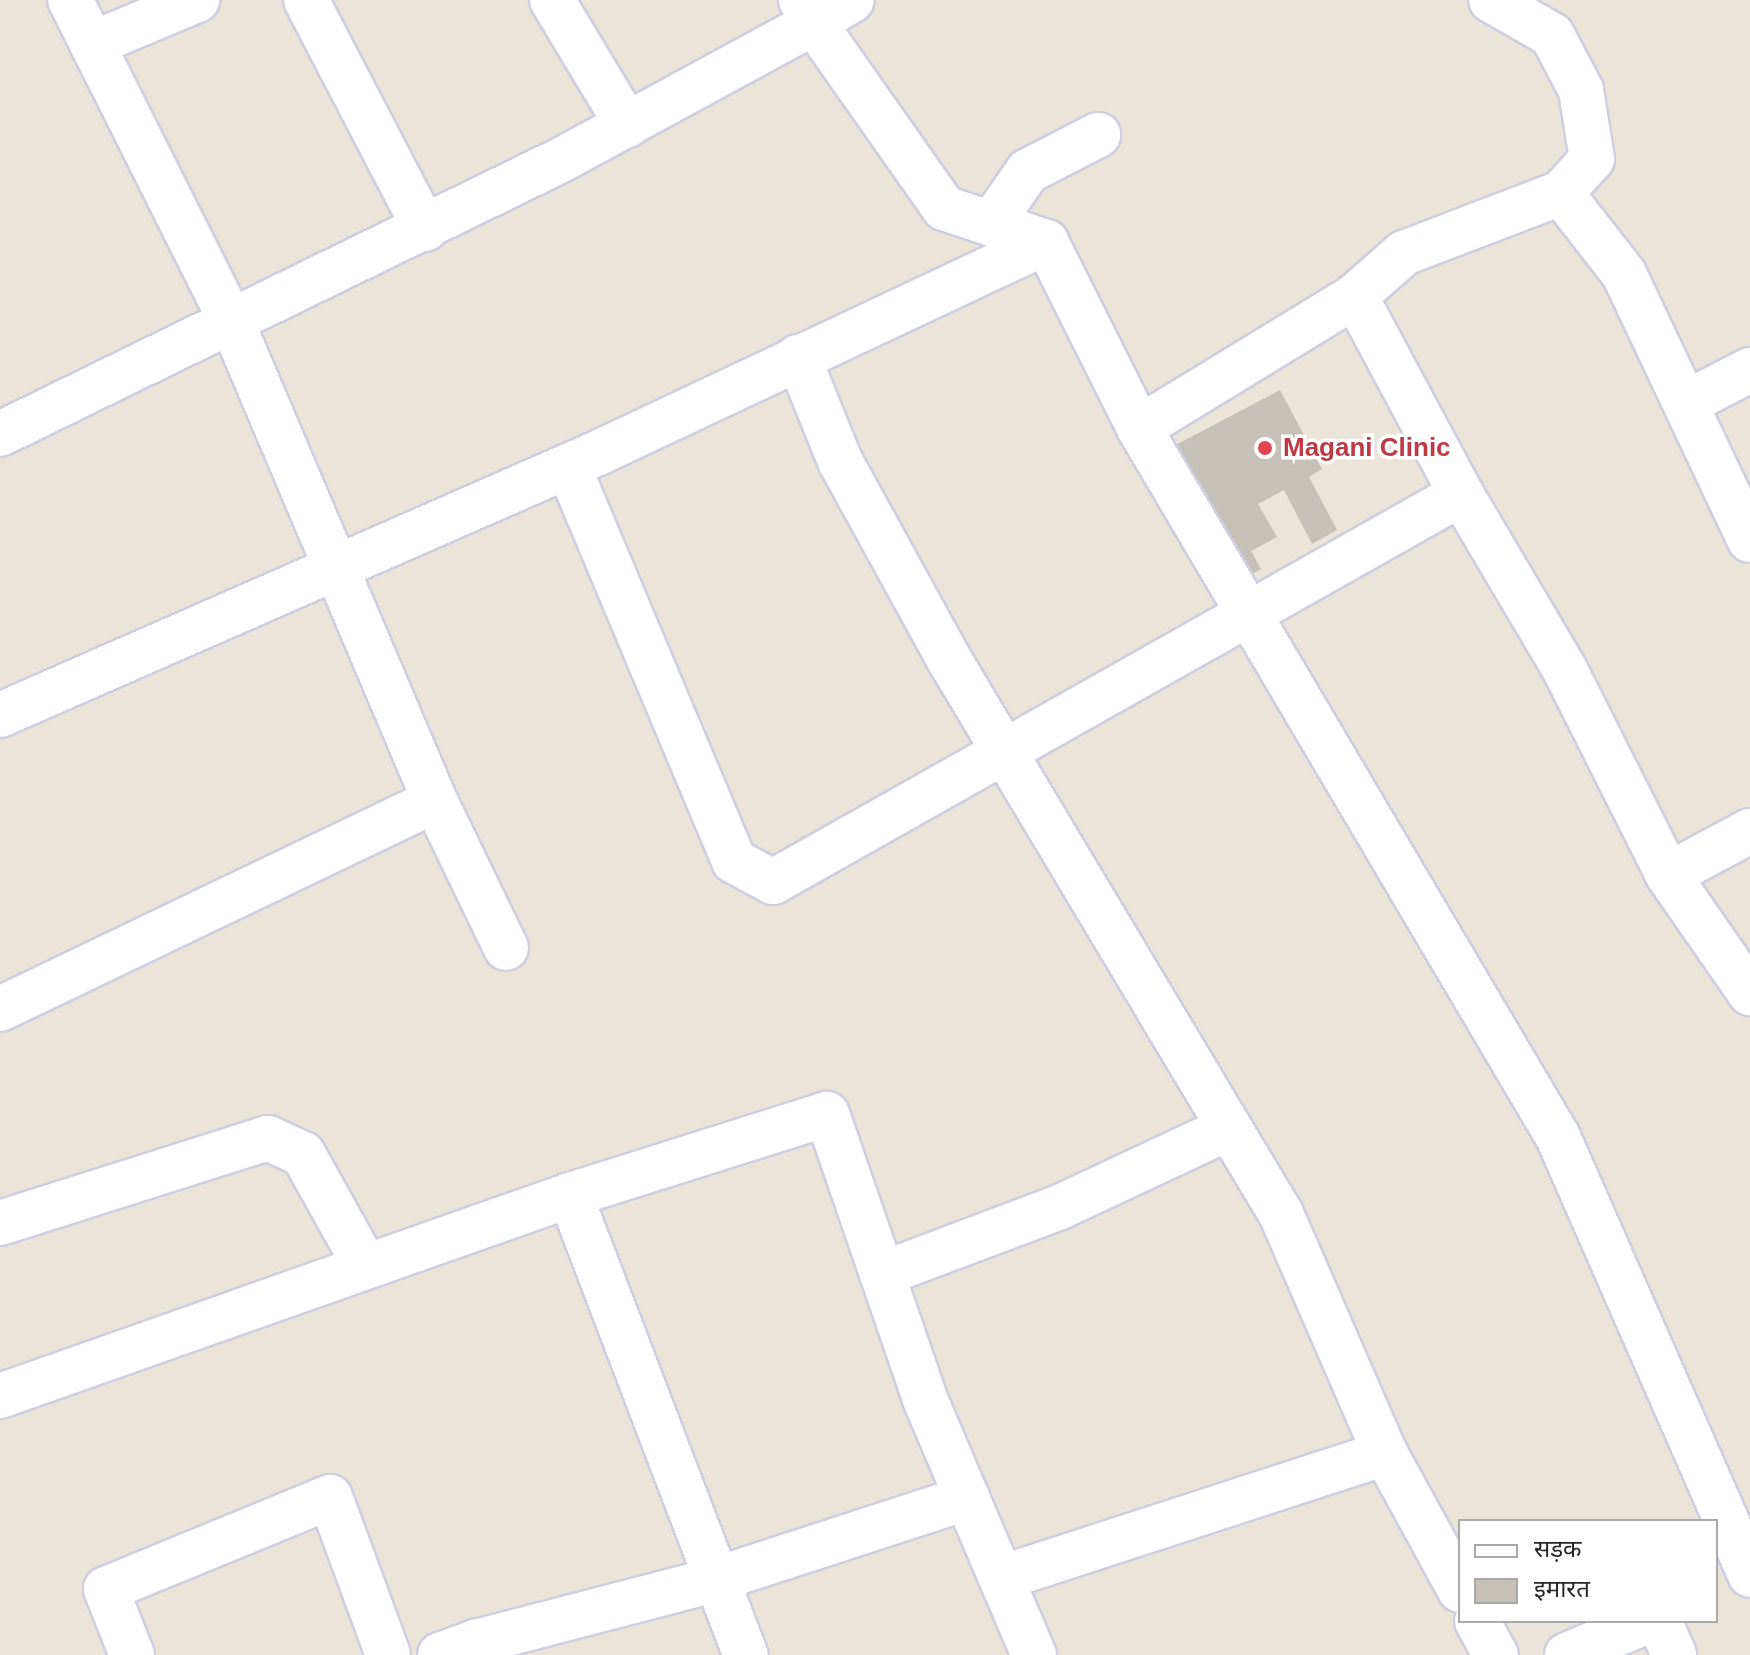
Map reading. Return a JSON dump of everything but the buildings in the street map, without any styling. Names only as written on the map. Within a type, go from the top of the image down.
[{"type":"street","points":[[70,0],[233,325],[332,570],[435,801],[506,948]]},
{"type":"street","points":[[92,44],[197,0]]},
{"type":"street","points":[[306,0],[425,229]]},
{"type":"street","points":[[552,0],[627,125]]},
{"type":"street","points":[[0,434],[233,325],[425,229],[627,125],[808,11],[852,0]]},
{"type":"street","points":[[1139,428],[1355,296],[1404,253],[1561,193],[1592,159],[1581,90],[1552,35],[1491,0]]},
{"type":"street","points":[[808,11],[944,208],[1046,242],[1139,428],[1558,1137],[1750,1576],[1718,1592]]},
{"type":"street","points":[[991,224],[1028,171],[1098,135]]},
{"type":"street","points":[[1561,193],[1624,274],[1688,402],[1750,540]]},
{"type":"street","points":[[0,715],[568,466],[1046,242]]},
{"type":"street","points":[[1355,296],[1461,494],[1564,668],[1668,875],[1750,993]]},
{"type":"street","points":[[798,357],[840,461],[1004,753],[1281,1214],[1385,1453],[1458,1586]]},
{"type":"street","points":[[1688,402],[1750,370]]},
{"type":"street","points":[[568,466],[734,861],[773,882],[1248,617],[1461,494]]},
{"type":"street","points":[[0,1009],[435,801]]},
{"type":"street","points":[[1668,875],[1750,831]]},
{"type":"street","points":[[0,1396],[570,1195],[827,1114],[882,1274],[967,1498],[1034,1655]]},
{"type":"street","points":[[882,1274],[1060,1207],[1229,1128]]},
{"type":"street","points":[[0,1223],[268,1138],[303,1154],[366,1267]]},
{"type":"street","points":[[570,1195],[746,1655]]},
{"type":"street","points":[[1001,1578],[1385,1453]]},
{"type":"street","points":[[132,1655],[106,1589],[330,1497],[388,1655]]},
{"type":"street","points":[[465,1651],[717,1579],[967,1498]]},
{"type":"street","points":[[1478,1623],[1496,1655]]},
{"type":"street","points":[[1567,1655],[1643,1623]]},
{"type":"street","points":[[1660,1623],[1674,1655]]},
{"type":"place","name":"Magani Clinic","points":[[1265,448]]}]
